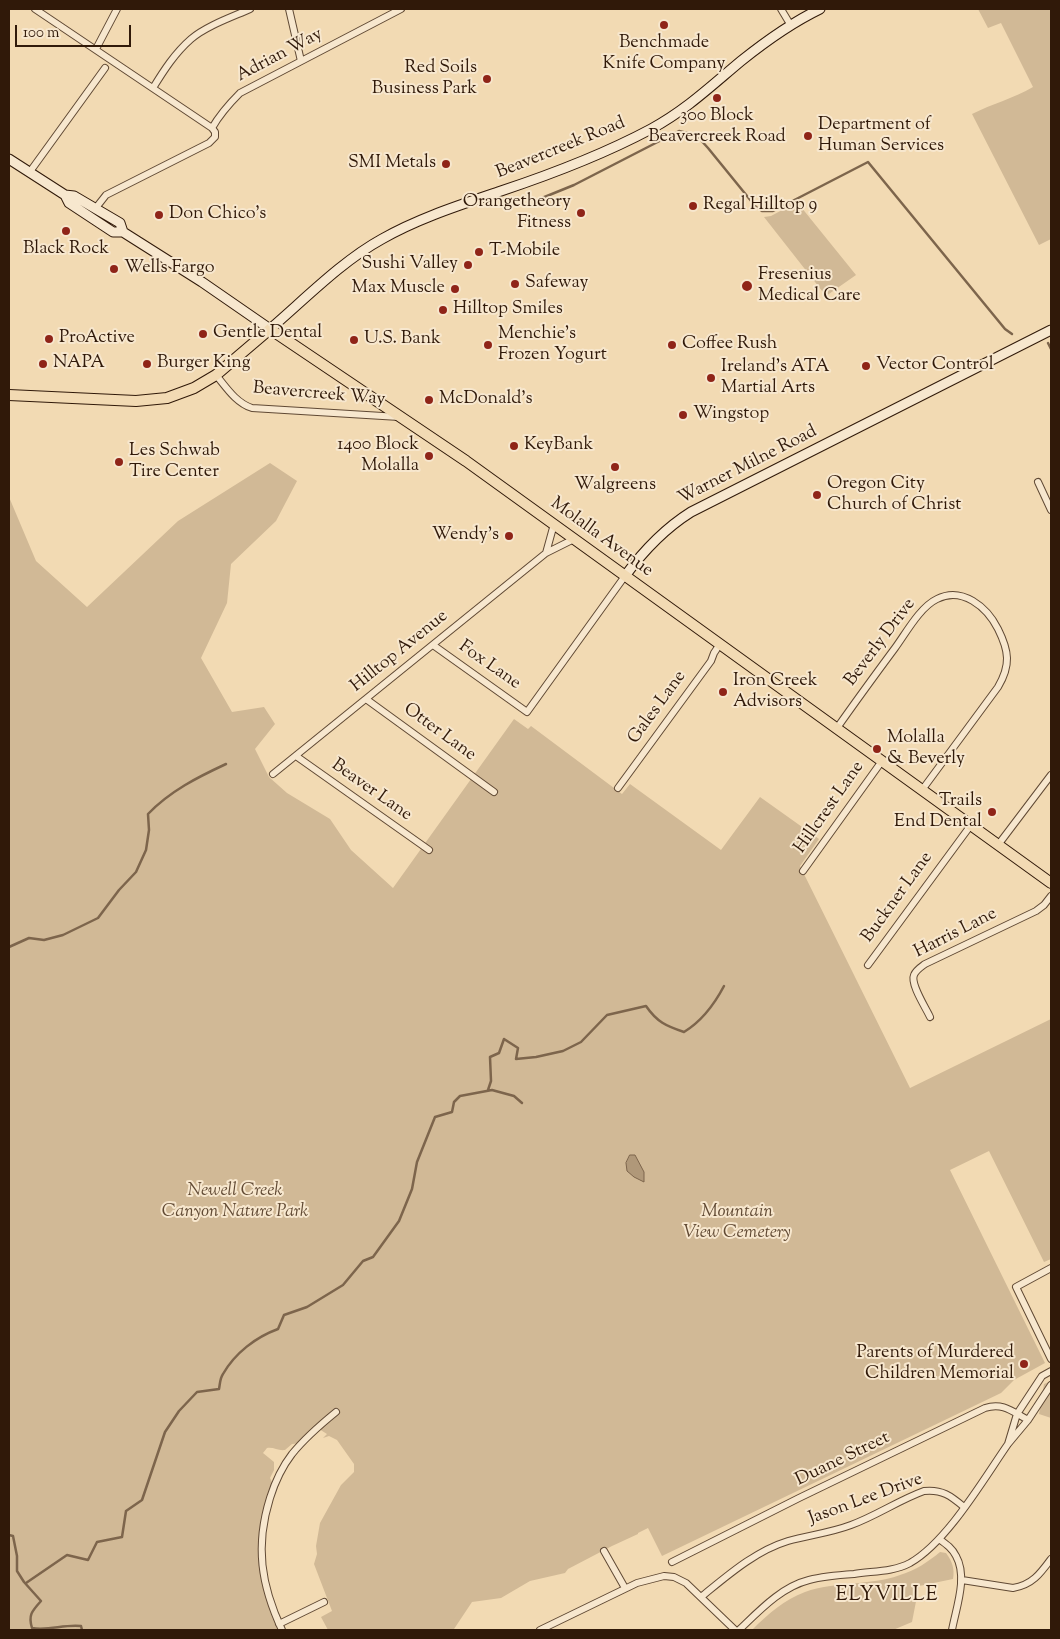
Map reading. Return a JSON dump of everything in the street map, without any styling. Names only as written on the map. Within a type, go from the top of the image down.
[{"type":"main road","name":"Beavercreek Road","points":[[9,395],[147,400],[177,395],[201,385],[216,375],[352,258],[380,240],[428,216],[526,182],[638,136],[695,100],[746,57],[790,24],[820,9]]},
{"type":"main road","name":"Molalla Avenue","points":[[9,159],[65,195],[74,196],[120,223],[123,232]]},
{"type":"main road","name":"Molalla Avenue","points":[[65,195],[69,203],[113,232],[123,232],[202,282],[466,461],[1051,883]]},
{"type":"main road","name":"Warner Milne Road","points":[[625,576],[656,538],[696,509],[1051,330]]},
{"type":"street","points":[[96,49],[117,9]]},
{"type":"street","points":[[153,88],[172,58],[192,38],[250,9]]},
{"type":"street","points":[[289,9],[301,61]]},
{"type":"street","points":[[781,9],[790,24]]},
{"type":"street","points":[[40,10],[212,128]]},
{"type":"street","name":"Adrian Way","points":[[95,209],[106,195],[209,143],[215,137],[215,132],[212,128],[226,106],[240,93],[398,10]]},
{"type":"street","points":[[29,173],[105,68]]},
{"type":"street","name":"Beavercreek Way","points":[[216,375],[235,397],[248,407],[256,409],[402,418]]},
{"type":"street","points":[[1038,482],[1051,510]]},
{"type":"street","points":[[546,553],[554,524]]},
{"type":"street","name":"Hilltop Avenue","points":[[273,774],[546,553],[574,539]]},
{"type":"street","name":"Warner Milne Road","points":[[527,712],[625,576]]},
{"type":"street","name":"Beverly Drive","points":[[836,728],[914,621],[929,604],[936,599],[950,595],[973,600],[992,618],[998,629],[1008,655],[1005,672],[998,687],[922,790]]},
{"type":"street","name":"Fox Lane","points":[[433,644],[527,712]]},
{"type":"street","name":"Gales Lane","points":[[618,788],[711,662],[720,644]]},
{"type":"street","name":"Otter Lane","points":[[366,699],[494,792]]},
{"type":"street","name":"Beaver Lane","points":[[296,756],[429,850]]},
{"type":"street","name":"Hillcrest Lane","points":[[803,871],[882,761]]},
{"type":"street","points":[[998,845],[1051,775]]},
{"type":"street","name":"Buckner Lane","points":[[868,965],[971,825]]},
{"type":"street","name":"Harris Lane","points":[[930,1017],[914,985],[913,979],[917,970],[925,964],[1036,911],[1051,896]]},
{"type":"street","points":[[1051,1268],[1016,1287],[1051,1359]]},
{"type":"street","points":[[1008,1444],[1017,1414],[1042,1376],[1051,1371]]},
{"type":"street","points":[[739,1630],[770,1602],[794,1586],[808,1580],[894,1569],[908,1564],[919,1557],[939,1539],[1008,1444],[1028,1420],[1051,1385]]},
{"type":"street","name":"Duane Street","points":[[672,1562],[985,1408],[999,1405],[1028,1420]]},
{"type":"street","points":[[324,1602],[281,1627],[271,1604],[262,1570],[262,1534],[264,1517],[280,1472],[316,1428],[336,1412]]},
{"type":"street","name":"Jason Lee Drive","points":[[701,1597],[730,1574],[767,1550],[788,1541],[834,1532],[924,1491],[934,1490],[942,1492],[964,1506]]},
{"type":"street","points":[[939,1539],[951,1548],[956,1555],[962,1580],[952,1630]]},
{"type":"street","points":[[604,1551],[625,1588]]},
{"type":"street","points":[[962,1580],[1013,1588],[1020,1587],[1038,1577],[1051,1559]]},
{"type":"street","points":[[540,1630],[625,1588],[664,1576],[674,1577],[686,1583],[735,1630]]},
{"type":"green space","points":[[978,9],[1051,9],[1051,239],[1039,245],[972,114],[1033,87],[1001,23],[988,28]]},
{"type":"green space","points":[[797,202],[856,275],[826,296],[764,217],[771,216]]},
{"type":"green space","points":[[270,463],[297,481],[276,521],[231,564],[227,603],[201,658],[232,712],[264,707],[275,724],[255,749],[269,777],[287,793],[330,819],[351,850],[393,888],[514,719],[528,729],[531,726],[622,794],[630,784],[721,850],[760,797],[819,839],[800,866],[910,1088],[1051,1019],[1051,1259],[1044,1262],[989,1151],[950,1170],[1045,1363],[1014,1380],[1001,1393],[662,1556],[648,1528],[568,1569],[565,1573],[530,1581],[501,1598],[472,1602],[454,1629],[451,1630],[328,1630],[321,1617],[332,1611],[314,1564],[317,1554],[316,1546],[320,1523],[341,1485],[354,1472],[354,1464],[337,1440],[329,1436],[323,1438],[327,1434],[319,1429],[302,1443],[292,1444],[285,1450],[267,1448],[263,1453],[274,1462],[274,1470],[270,1478],[273,1484],[259,1562],[281,1630],[9,1630],[9,497],[36,561],[87,607],[178,521]]},
{"type":"green space","points":[[1051,1381],[1051,1418],[1039,1414],[1044,1384]]},
{"type":"green space","points":[[940,1552],[946,1553],[950,1559],[953,1568],[953,1579],[919,1586],[912,1622],[893,1630],[752,1630],[777,1608],[805,1592],[829,1586],[877,1581],[906,1573],[917,1568]]},
{"type":"shaded area","points":[[630,1155],[635,1155],[644,1172],[644,1182],[627,1171],[626,1163]]},
{"type":"waterway","points":[[542,198],[574,185],[679,131],[698,137],[756,207],[762,211],[773,211],[868,162],[1005,329],[1012,334]]},
{"type":"waterway","points":[[1048,343],[1051,349]]},
{"type":"waterway","points":[[9,947],[29,938],[44,940],[63,935],[98,918],[119,890],[136,872],[146,850],[149,830],[148,814],[166,798],[195,779],[226,764]]},
{"type":"waterway","points":[[488,1090],[491,1081],[490,1057],[499,1053],[504,1039],[518,1048],[516,1059],[563,1051],[581,1042],[607,1015],[646,1006],[662,1023],[684,1032],[707,1012],[724,986]]},
{"type":"waterway","points":[[26,1583],[67,1555],[88,1560],[97,1542],[122,1537],[126,1511],[142,1500],[165,1432],[179,1411],[197,1392],[219,1389],[222,1376],[234,1359],[254,1341],[278,1329],[284,1315],[307,1307],[343,1285],[363,1261],[373,1257],[399,1221],[412,1189],[417,1162],[435,1117],[452,1112],[454,1102],[460,1096],[492,1090],[514,1096],[522,1103]]},
{"type":"waterway","points":[[9,1535],[13,1536],[17,1556],[17,1571],[41,1601],[32,1613],[30,1620],[32,1628],[81,1626],[82,1630]]},
{"type":"place","name":"Benchmade Knife Company","points":[[664,25]]},
{"type":"place","name":"Red Soils Business Park","points":[[487,79]]},
{"type":"place","name":"300 Block Beavercreek Road","points":[[717,98]]},
{"type":"place","name":"Department of Human Services","points":[[808,136]]},
{"type":"place","name":"SMI Metals","points":[[446,164]]},
{"type":"place","name":"Regal Hilltop 9","points":[[693,206]]},
{"type":"place","name":"Orangetheory Fitness","points":[[581,213]]},
{"type":"place","name":"Don Chico's","points":[[159,215]]},
{"type":"place","name":"Black Rock","points":[[66,231]]},
{"type":"place","name":"T-Mobile","points":[[479,252]]},
{"type":"place","name":"Sushi Valley","points":[[468,265]]},
{"type":"place","name":"Wells Fargo","points":[[114,269]]},
{"type":"place","name":"Safeway","points":[[515,284]]},
{"type":"place","name":"Fresenius Medical Care","points":[[747,286]]},
{"type":"place","name":"Max Muscle","points":[[455,289]]},
{"type":"place","name":"Hilltop Smiles","points":[[443,310]]},
{"type":"place","name":"Gentle Dental","points":[[203,334]]},
{"type":"place","name":"ProActive","points":[[49,339]]},
{"type":"place","name":"U.S. Bank","points":[[354,340]]},
{"type":"place","name":"Menchie's Frozen Yogurt","points":[[488,345]]},
{"type":"place","name":"Coffee Rush","points":[[672,345]]},
{"type":"place","name":"NAPA","points":[[43,364]]},
{"type":"place","name":"Burger King","points":[[147,364]]},
{"type":"place","name":"Vector Control","points":[[866,366]]},
{"type":"place","name":"Ireland's ATA Martial Arts","points":[[711,378]]},
{"type":"place","name":"McDonald's","points":[[429,400]]},
{"type":"place","name":"Wingstop","points":[[683,415]]},
{"type":"place","name":"KeyBank","points":[[514,446]]},
{"type":"place","name":"1400 Block Molalla","points":[[429,456]]},
{"type":"place","name":"Les Schwab Tire Center","points":[[119,462]]},
{"type":"place","name":"Walgreens","points":[[615,467]]},
{"type":"place","name":"Oregon City Church of Christ","points":[[817,495]]},
{"type":"place","name":"Wendy's","points":[[509,536]]},
{"type":"place","name":"Iron Creek Advisors","points":[[723,692]]},
{"type":"place","name":"Molalla & Beverly","points":[[877,749]]},
{"type":"place","name":"Trails End Dental","points":[[992,812]]},
{"type":"place","name":"Parents of Murdered Children Memorial","points":[[1024,1364]]},
{"type":"district","name":"ELYVILLE","points":[[887,1597]]},
{"type":"park label","name":"Newell Creek Canyon Nature Park","points":[[235,1202]]},
{"type":"park label","name":"Mountain View Cemetery","points":[[737,1223]]}]
